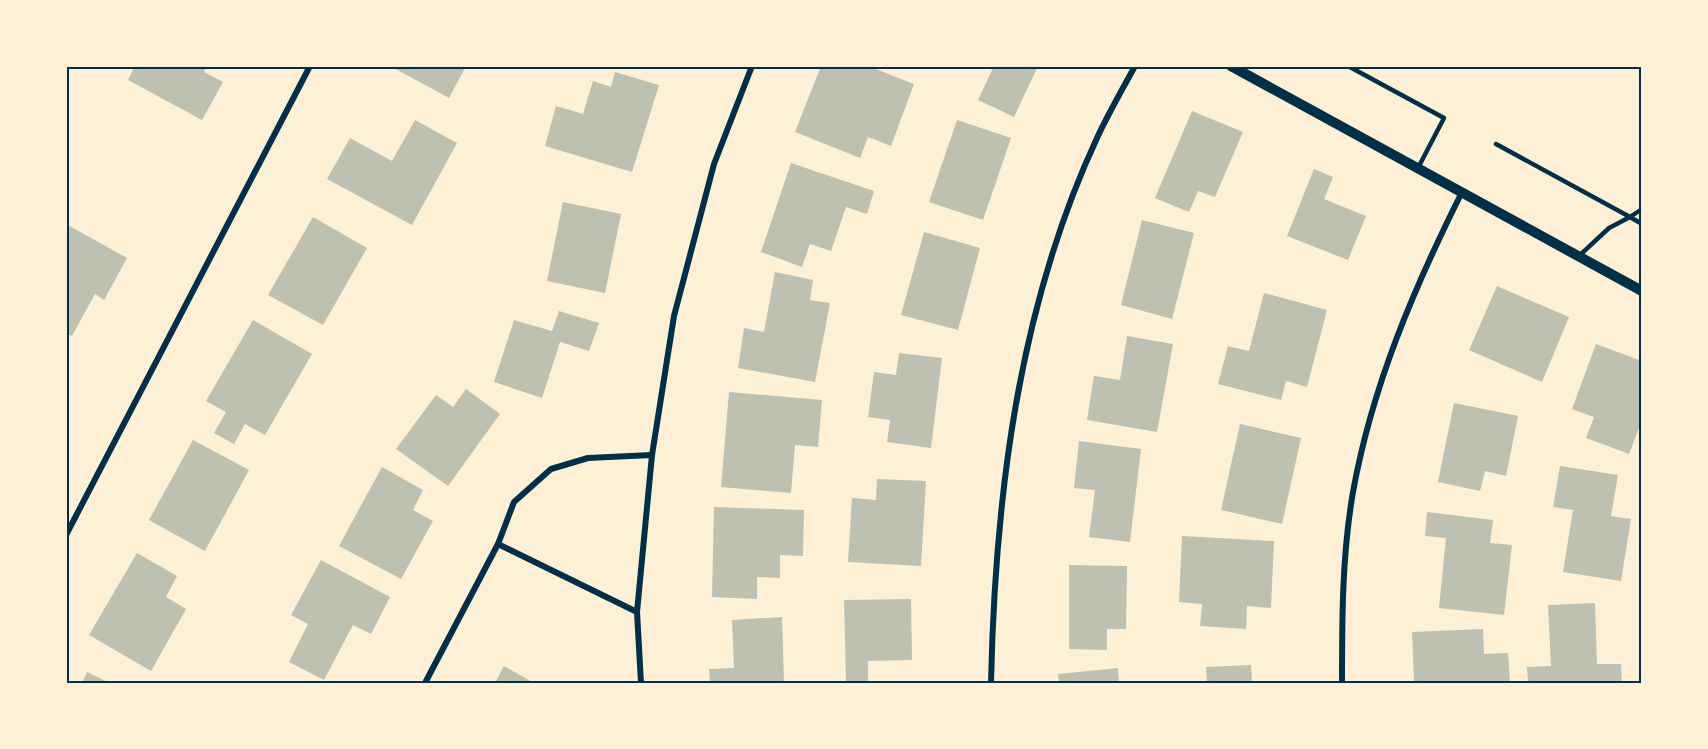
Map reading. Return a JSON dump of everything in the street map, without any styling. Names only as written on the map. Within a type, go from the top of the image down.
[{"type":"street","points":[[66,535],[310,66]]},
{"type":"street","points":[[640,683],[637,612],[652,455],[674,316],[714,164],[752,66]]},
{"type":"street","points":[[992,683],[993,586],[1006,460],[1032,324],[1067,214],[1092,150],[1135,66]]},
{"type":"street","points":[[1231,66],[1642,291]]},
{"type":"street","points":[[1342,683],[1342,594],[1353,492],[1378,387],[1420,275],[1462,192]]},
{"type":"street","points":[[425,683],[498,544],[514,502],[551,469],[588,458],[652,455]]},
{"type":"street","points":[[498,544],[637,612]]},
{"type":"lane","points":[[1348,66],[1444,118],[1418,168]]},
{"type":"lane","points":[[1496,144],[1642,224]]},
{"type":"lane","points":[[1579,256],[1609,228],[1630,218],[1642,209]]},
{"type":"building","points":[[135,66],[207,66],[204,72],[223,82],[202,120],[128,80]]},
{"type":"building","points":[[390,66],[466,66],[449,98]]},
{"type":"building","points":[[821,66],[868,66],[914,84],[891,146],[868,137],[860,158],[795,132]]},
{"type":"building","points":[[994,66],[1038,66],[1014,117],[978,100]]},
{"type":"building","points":[[615,72],[659,85],[632,172],[545,146],[556,106],[583,114],[593,81],[611,87]]},
{"type":"building","points":[[1192,111],[1243,132],[1215,197],[1198,191],[1189,212],[1155,198]]},
{"type":"building","points":[[415,120],[457,143],[412,225],[327,179],[350,138],[392,161]]},
{"type":"building","points":[[957,120],[1011,138],[983,220],[929,202]]},
{"type":"building","points":[[791,163],[874,191],[867,214],[846,207],[831,251],[810,244],[802,267],[761,252]]},
{"type":"building","points":[[1314,169],[1333,177],[1324,199],[1366,216],[1348,260],[1287,236]]},
{"type":"building","points":[[563,202],[621,214],[605,293],[547,281]]},
{"type":"building","points":[[313,217],[367,248],[323,325],[268,295]]},
{"type":"building","points":[[1142,220],[1194,233],[1172,319],[1121,305]]},
{"type":"building","points":[[66,224],[127,258],[104,300],[95,294],[72,336],[66,333]]},
{"type":"building","points":[[924,232],[980,248],[958,330],[901,315]]},
{"type":"building","points":[[775,272],[813,280],[810,300],[830,303],[815,382],[738,368],[744,328],[764,332]]},
{"type":"building","points":[[1497,286],[1569,317],[1542,382],[1469,350]]},
{"type":"building","points":[[1264,293],[1327,310],[1307,387],[1286,381],[1281,400],[1218,384],[1228,346],[1249,351]]},
{"type":"building","points":[[559,311],[599,323],[589,351],[560,342],[542,398],[494,382],[514,320],[552,331]]},
{"type":"building","points":[[253,320],[312,354],[265,435],[245,424],[234,444],[214,433],[226,412],[206,401]]},
{"type":"building","points":[[1127,336],[1173,344],[1157,432],[1087,420],[1094,376],[1120,380]]},
{"type":"building","points":[[1596,344],[1642,361],[1642,420],[1629,454],[1586,438],[1594,417],[1572,409]]},
{"type":"building","points":[[899,353],[942,358],[931,448],[887,442],[890,420],[868,417],[874,372],[896,375]]},
{"type":"building","points":[[466,389],[500,414],[448,486],[396,449],[436,395],[453,407]]},
{"type":"building","points":[[729,392],[822,400],[818,447],[795,445],[791,493],[721,487]]},
{"type":"building","points":[[1454,403],[1518,416],[1506,476],[1485,471],[1480,491],[1438,482]]},
{"type":"building","points":[[1240,424],[1301,438],[1282,524],[1221,510]]},
{"type":"building","points":[[193,440],[249,470],[205,551],[149,520]]},
{"type":"building","points":[[1079,441],[1141,449],[1130,542],[1089,537],[1095,490],[1074,488]]},
{"type":"building","points":[[1560,466],[1618,475],[1611,516],[1631,519],[1621,581],[1563,572],[1573,510],[1553,507]]},
{"type":"building","points":[[382,467],[423,490],[413,510],[433,521],[401,579],[339,546]]},
{"type":"building","points":[[877,479],[926,481],[921,566],[848,562],[852,498],[876,500]]},
{"type":"building","points":[[714,507],[804,510],[803,556],[780,555],[780,578],[757,577],[757,599],[712,597]]},
{"type":"building","points":[[1427,512],[1493,520],[1490,543],[1512,545],[1504,615],[1439,608],[1446,538],[1425,536]]},
{"type":"building","points":[[1182,536],[1274,541],[1271,608],[1247,606],[1246,629],[1200,626],[1202,604],[1179,602]]},
{"type":"building","points":[[137,553],[177,576],[166,597],[186,609],[151,671],[89,635]]},
{"type":"building","points":[[321,560],[390,597],[371,634],[353,625],[324,680],[289,662],[308,624],[291,615]]},
{"type":"building","points":[[1069,565],[1127,566],[1126,629],[1107,629],[1107,650],[1069,649]]},
{"type":"building","points":[[911,599],[912,660],[868,661],[868,682],[846,682],[844,600]]},
{"type":"building","points":[[1595,603],[1597,664],[1621,664],[1622,683],[1528,683],[1527,667],[1551,666],[1548,605]]},
{"type":"building","points":[[782,617],[784,683],[710,683],[709,669],[734,668],[732,620]]},
{"type":"building","points":[[1483,629],[1484,654],[1508,653],[1510,683],[1414,681],[1412,632]]},
{"type":"building","points":[[1251,665],[1252,683],[1207,683],[1206,667]]},
{"type":"building","points":[[504,666],[534,683],[495,683]]},
{"type":"building","points":[[1118,668],[1119,683],[1059,683],[1058,674]]},
{"type":"building","points":[[87,672],[110,683],[82,683]]}]
